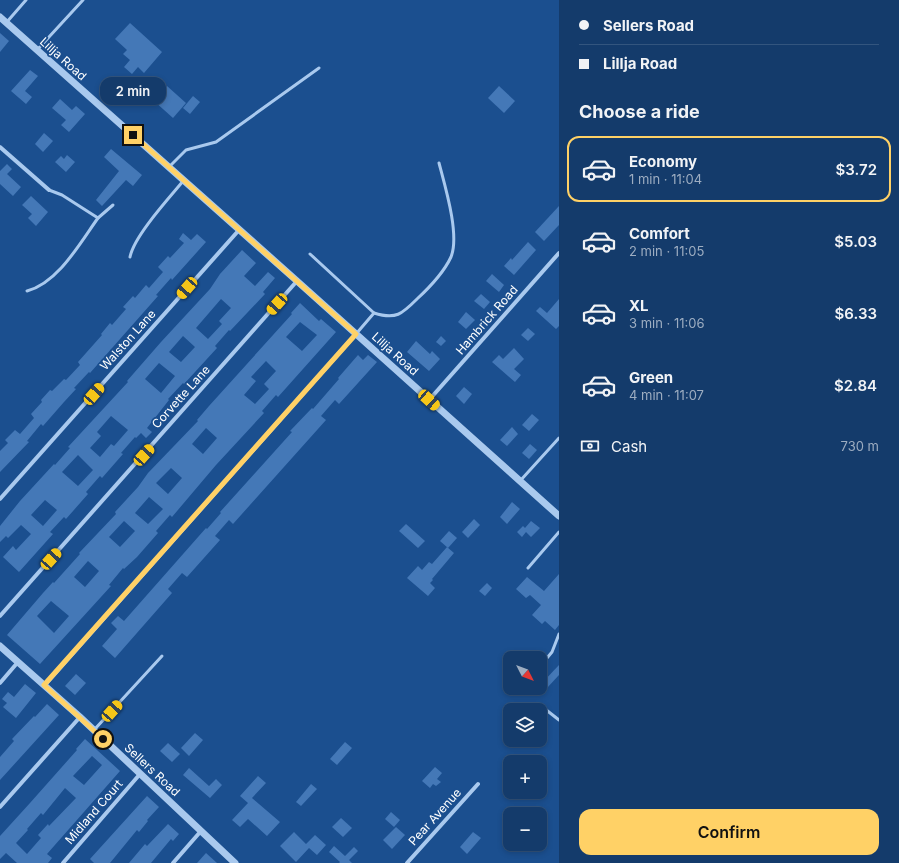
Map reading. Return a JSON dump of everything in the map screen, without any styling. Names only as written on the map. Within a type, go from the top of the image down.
[{"type":"street","name":"Lillja Road","points":[[0,17],[298,281],[559,516]]},
{"type":"street","points":[[0,148],[49,190]]},
{"type":"street","name":"Walston Lane","points":[[0,499],[239,230]]},
{"type":"street","name":"Hambrick Road","points":[[429,400],[559,253]]},
{"type":"street","name":"Corvette Lane","points":[[0,616],[298,281]]},
{"type":"street","points":[[44,685],[356,334]]},
{"type":"street","name":"Sellers Road","points":[[0,646],[80,717],[235,863]]},
{"type":"street","points":[[0,683],[18,662]]},
{"type":"street","points":[[0,807],[80,717]]},
{"type":"street","name":"Midland Court","points":[[63,863],[140,774]]},
{"type":"street","name":"Pear Avenue","points":[[407,863],[478,784]]},
{"type":"street","points":[[173,863],[201,831]]},
{"type":"lane","points":[[6,23],[26,0]]},
{"type":"lane","points":[[37,50],[83,0]]},
{"type":"lane","points":[[168,167],[186,150],[216,142],[320,68]]},
{"type":"lane","points":[[310,254],[374,313],[394,317],[403,313],[437,279],[451,256],[453,242],[452,217],[439,164]]},
{"type":"lane","points":[[130,257],[132,250],[147,226],[162,205],[184,180]]},
{"type":"lane","points":[[49,190],[62,195],[98,218]]},
{"type":"lane","points":[[27,291],[38,288],[60,270],[98,218],[113,205]]},
{"type":"lane","points":[[356,334],[374,313]]},
{"type":"lane","points":[[520,481],[559,438]]},
{"type":"lane","points":[[528,568],[559,532]]},
{"type":"lane","points":[[547,658],[552,652],[559,634]]},
{"type":"lane","points":[[94,730],[162,656]]},
{"type":"lane","points":[[547,711],[559,720]]},
{"type":"building","points":[[130,23],[162,52],[144,73],[138,67],[132,74],[124,67],[130,60],[123,54],[127,50],[115,39]]},
{"type":"building","points":[[0,33],[9,41],[0,52]]},
{"type":"building","points":[[30,70],[38,76],[25,91],[32,97],[26,104],[11,91]]},
{"type":"building","points":[[167,86],[186,103],[173,118],[154,101]]},
{"type":"building","points":[[499,86],[515,101],[504,113],[488,98]]},
{"type":"building","points":[[193,96],[200,102],[190,114],[183,108]]},
{"type":"building","points":[[60,99],[72,110],[76,106],[85,114],[69,132],[61,125],[66,120],[52,108]]},
{"type":"building","points":[[44,133],[53,141],[43,152],[35,144]]},
{"type":"building","points":[[111,149],[142,175],[133,186],[126,180],[102,206],[96,200],[119,171],[104,157]]},
{"type":"building","points":[[67,155],[75,162],[66,172],[55,162],[61,156],[64,159]]},
{"type":"building","points":[[7,164],[12,169],[7,174],[21,187],[13,196],[0,184],[0,171]]},
{"type":"building","points":[[31,196],[48,212],[36,226],[28,218],[32,214],[22,205]]},
{"type":"building","points":[[559,206],[559,225],[544,241],[535,232]]},
{"type":"building","points":[[183,233],[191,240],[197,234],[206,242],[172,280],[171,278],[156,295],[158,296],[90,373],[89,372],[74,388],[76,389],[43,426],[41,424],[27,441],[29,442],[0,472],[0,451],[8,443],[5,440],[15,430],[20,434],[34,418],[31,414],[42,402],[41,400],[50,390],[52,391],[64,379],[66,380],[80,365],[78,362],[102,335],[101,334],[110,323],[112,325],[126,309],[123,307],[133,296],[135,298],[146,285],[149,288],[163,272],[158,267],[168,256],[170,258],[184,243],[179,239]]},
{"type":"building","points":[[528,242],[536,250],[514,275],[504,266],[511,258],[512,260]]},
{"type":"building","points":[[242,250],[256,263],[244,276],[255,286],[268,272],[275,278],[263,292],[265,294],[230,331],[229,330],[215,346],[217,348],[168,399],[169,400],[147,428],[152,432],[146,438],[141,433],[136,438],[135,437],[121,453],[123,454],[102,478],[100,476],[86,492],[88,494],[66,519],[64,517],[50,532],[53,534],[19,572],[3,557],[13,546],[16,550],[31,534],[21,525],[8,538],[6,536],[0,542],[0,526],[20,501],[54,464],[55,465],[70,448],[68,447],[210,289],[220,274]],"holes":[[[221,299],[231,308],[219,321],[222,324],[208,339],[196,328]],[[183,336],[195,347],[181,362],[169,352]],[[159,363],[175,376],[161,393],[145,379]],[[111,416],[128,430],[114,446],[111,444],[100,457],[90,448],[101,436],[97,432]],[[78,455],[93,470],[78,486],[62,472]],[[45,500],[57,510],[43,526],[31,515]]]},
{"type":"building","points":[[492,274],[504,285],[499,292],[486,281]]},
{"type":"building","points":[[481,294],[490,302],[484,309],[474,301]]},
{"type":"building","points":[[559,299],[559,326],[556,329],[536,311],[540,307],[547,313]]},
{"type":"building","points":[[300,303],[319,321],[321,319],[336,332],[278,397],[276,395],[262,411],[264,413],[216,465],[172,517],[170,515],[156,531],[158,533],[137,557],[124,569],[123,568],[109,585],[111,586],[40,664],[7,635],[43,593],[80,554],[79,553],[116,514],[115,512],[138,487],[148,473],[198,421],[197,420],[209,406],[292,314],[291,313]],"holes":[[[300,322],[317,335],[302,351],[286,337]],[[266,361],[276,371],[264,384],[269,389],[255,404],[244,395],[256,381],[251,377]],[[206,428],[217,438],[203,454],[192,444]],[[171,468],[182,478],[168,494],[156,483]],[[149,497],[163,509],[148,524],[135,513]],[[124,521],[135,531],[120,547],[109,537]],[[88,561],[99,571],[85,587],[74,577]],[[51,601],[69,616],[54,633],[37,616]]]},
{"type":"building","points":[[466,312],[475,320],[466,329],[458,322]]},
{"type":"building","points":[[528,328],[535,334],[528,341],[521,335]]},
{"type":"building","points":[[441,336],[446,341],[441,346],[436,342]]},
{"type":"building","points":[[416,341],[430,354],[432,351],[440,359],[429,371],[407,352]]},
{"type":"building","points":[[514,348],[524,359],[514,369],[521,375],[515,382],[492,362],[499,355],[503,359]]},
{"type":"building","points":[[358,355],[363,360],[368,355],[377,362],[339,404],[335,400],[321,416],[326,420],[233,524],[229,520],[215,536],[220,540],[187,577],[182,573],[168,589],[172,593],[115,658],[102,646],[117,629],[111,623],[118,616],[124,621],[292,432],[290,431],[312,408],[313,409]]},
{"type":"building","points":[[464,387],[472,394],[464,404],[456,396]]},
{"type":"building","points":[[532,414],[539,420],[529,431],[522,425]]},
{"type":"building","points":[[512,427],[518,434],[507,446],[500,440]]},
{"type":"building","points":[[530,444],[537,450],[529,459],[522,453]]},
{"type":"building","points":[[512,502],[520,509],[507,524],[500,517]]},
{"type":"building","points":[[474,519],[480,525],[468,538],[462,532]]},
{"type":"building","points":[[531,521],[540,528],[531,537],[526,532],[522,537],[517,532],[523,526],[525,528]]},
{"type":"building","points":[[406,524],[425,541],[418,548],[399,531]]},
{"type":"building","points":[[449,531],[457,538],[448,548],[440,541]]},
{"type":"building","points":[[447,547],[454,553],[432,579],[433,580],[430,583],[435,588],[428,596],[407,578],[418,566],[422,570],[429,562],[432,564]]},
{"type":"building","points":[[559,574],[559,625],[555,630],[545,621],[542,624],[532,615],[541,605],[530,595],[526,598],[516,589],[527,577],[544,591]]},
{"type":"building","points":[[487,583],[492,588],[485,596],[479,591]]},
{"type":"building","points":[[559,665],[559,675],[547,688],[547,678]]},
{"type":"building","points":[[76,674],[86,683],[75,695],[65,686]]},
{"type":"building","points":[[25,684],[36,693],[16,718],[3,707],[7,703],[2,699],[8,692],[14,697]]},
{"type":"building","points":[[47,704],[59,715],[0,780],[0,757],[14,741],[12,739]]},
{"type":"building","points":[[195,733],[203,740],[189,756],[181,748]]},
{"type":"building","points":[[85,739],[120,771],[47,854],[52,858],[48,863],[17,863],[6,853],[0,859],[0,836],[77,750],[76,749]],"holes":[[[92,756],[102,765],[84,785],[73,776]],[[65,788],[76,798],[49,826],[48,824],[38,835],[41,838],[27,854],[16,843],[41,813],[43,815]]]},
{"type":"building","points":[[345,742],[352,748],[337,765],[330,759]]},
{"type":"building","points":[[168,743],[180,754],[172,762],[160,751]]},
{"type":"building","points":[[435,767],[442,773],[437,779],[441,782],[436,786],[433,784],[430,788],[422,781]]},
{"type":"building","points":[[189,768],[209,786],[216,779],[222,785],[210,798],[183,775]]},
{"type":"building","points":[[258,776],[266,783],[252,798],[280,822],[267,836],[248,819],[240,827],[232,820],[248,803],[240,796]]},
{"type":"building","points":[[311,784],[317,789],[301,806],[296,802]]},
{"type":"building","points":[[147,796],[159,807],[147,820],[148,821],[139,832],[137,830],[110,863],[94,863],[90,859]]},
{"type":"building","points":[[391,812],[400,820],[394,827],[385,819]]},
{"type":"building","points":[[341,818],[352,828],[343,837],[332,827]]},
{"type":"building","points":[[168,824],[179,834],[173,841],[171,839],[151,863],[129,863],[145,844],[147,846]]},
{"type":"building","points":[[396,827],[405,835],[392,849],[383,840]]},
{"type":"building","points":[[294,832],[306,844],[315,835],[326,845],[317,855],[309,848],[296,862],[280,846]]},
{"type":"building","points":[[473,832],[481,838],[467,854],[460,847]]},
{"type":"building","points":[[334,846],[345,856],[354,847],[358,851],[349,860],[352,863],[339,863],[340,862],[329,852]]},
{"type":"building","points":[[206,853],[217,863],[197,863]]},
{"type":"route","points":[[103,739],[44,685],[356,334],[133,135]]}]
